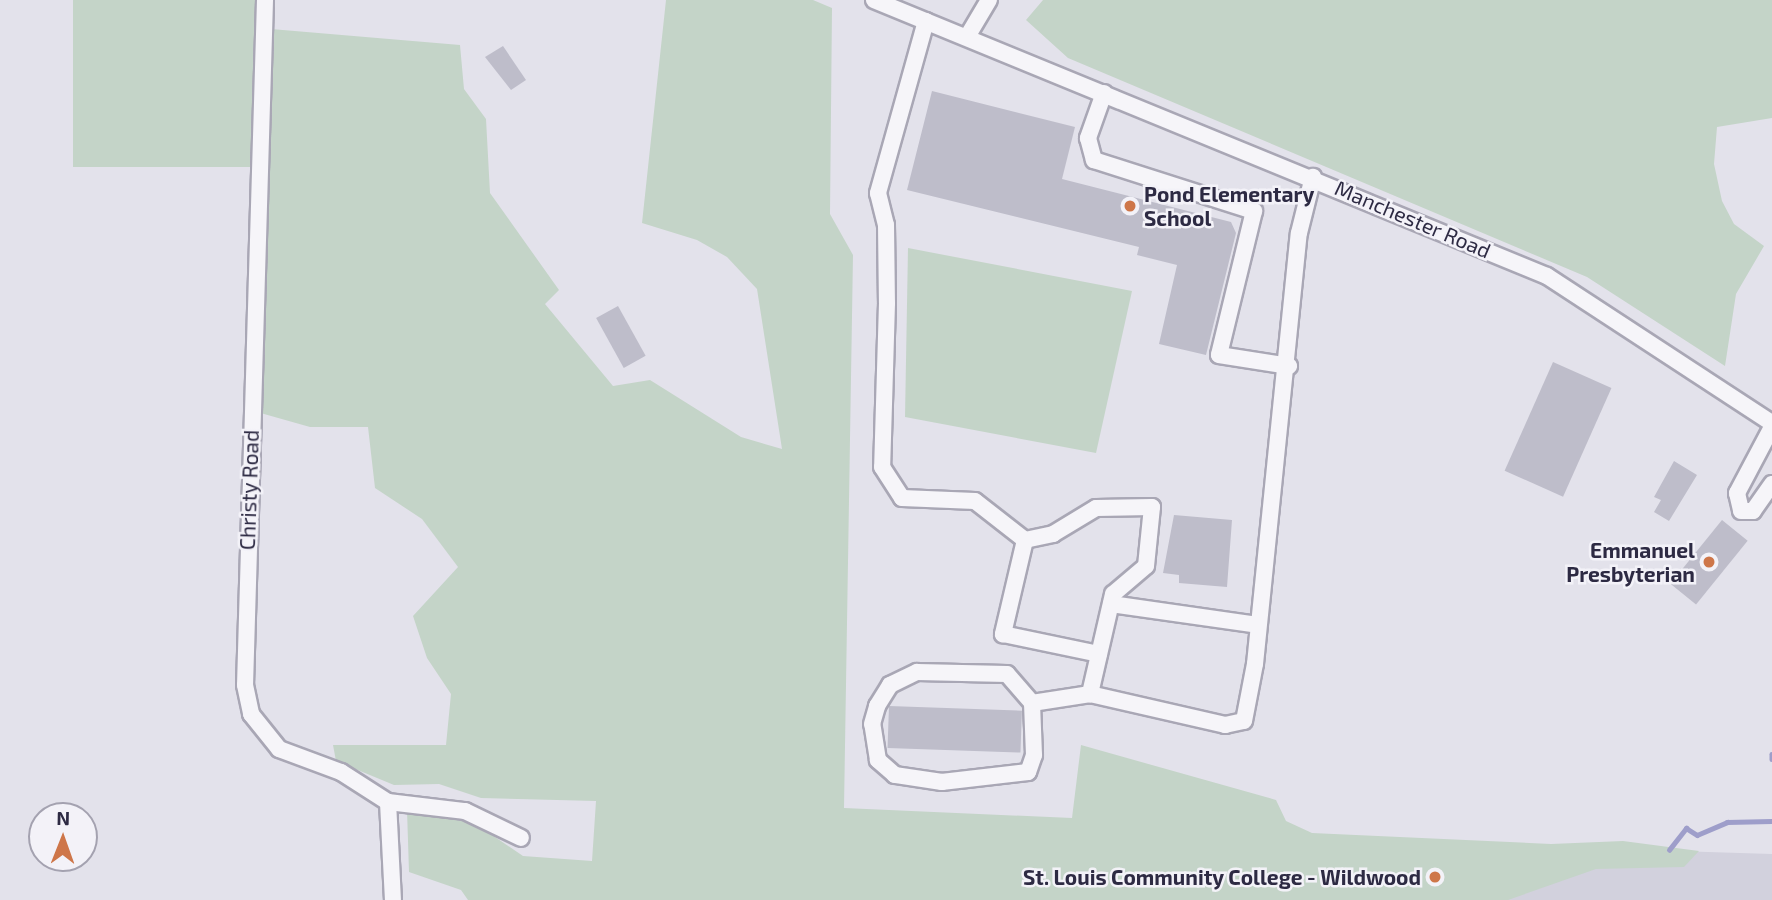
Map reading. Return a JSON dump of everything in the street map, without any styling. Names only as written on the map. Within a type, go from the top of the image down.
[{"type":"street","name":"Christy Road","points":[[265,0],[245,685],[251,714],[279,749],[350,777],[388,802]]},
{"type":"street","name":"Manchester Road","points":[[874,0],[1313,177],[1547,276],[1772,425]]},
{"type":"street","points":[[967,37],[989,0]]},
{"type":"street","points":[[926,21],[878,193],[886,225],[887,303],[882,467],[902,498],[975,501],[1025,540],[1054,534],[1096,508],[1152,507],[1146,566],[1111,604],[1090,694]]},
{"type":"street","points":[[1104,93],[1088,138],[1094,159],[1254,211],[1219,355],[1289,366]]},
{"type":"street","points":[[1032,703],[1090,694],[1225,725],[1244,720],[1289,366],[1299,233],[1313,177]]},
{"type":"street","points":[[1772,425],[1737,493],[1741,511],[1753,511],[1772,484]]},
{"type":"street","points":[[1025,540],[1003,634],[1099,654]]},
{"type":"street","points":[[1111,604],[1258,625]]},
{"type":"street","points":[[917,672],[1007,674],[1032,703],[1034,755],[1028,772],[942,782],[895,775],[878,760],[872,724],[877,706],[890,685],[917,672]]},
{"type":"street","points":[[393,900],[388,802],[465,811],[521,838]]},
{"type":"shaded area","name":"St. Louis Community College - Wildwood","points":[[1100,833],[1772,854],[1772,900],[1098,900]]},
{"type":"green space","points":[[73,0],[256,0],[256,167],[73,167]]},
{"type":"green space","points":[[666,0],[813,0],[832,8],[830,214],[853,255],[844,808],[1072,818],[1081,745],[1276,800],[1286,821],[1312,833],[1551,844],[1623,841],[1699,851],[1684,867],[1596,869],[1508,900],[468,900],[461,890],[409,872],[407,810],[440,811],[473,822],[523,856],[592,861],[596,801],[481,798],[439,784],[394,785],[336,761],[333,745],[446,745],[451,694],[427,658],[413,616],[458,567],[422,519],[375,488],[368,427],[310,427],[257,412],[271,29],[460,45],[464,89],[486,119],[490,193],[559,290],[545,304],[613,386],[650,380],[741,437],[782,449],[757,289],[727,257],[697,240],[642,223]]},
{"type":"green space","points":[[1043,0],[1772,0],[1772,118],[1717,127],[1714,164],[1722,201],[1734,224],[1764,246],[1736,294],[1725,366],[1587,277],[1068,58],[1026,20]]},
{"type":"green space","points":[[908,248],[1132,291],[1096,453],[905,417]]},
{"type":"building","points":[[503,46],[526,80],[511,90],[485,57]]},
{"type":"building","points":[[932,91],[1075,127],[1062,179],[1231,222],[1236,233],[1206,355],[1159,344],[1177,265],[1137,255],[1139,247],[907,190]]},
{"type":"building","points":[[618,306],[646,356],[624,368],[596,318]]},
{"type":"building","points":[[1553,362],[1611,388],[1563,497],[1505,471]]},
{"type":"building","points":[[1674,461],[1697,475],[1669,521],[1654,512],[1661,500],[1654,497]]},
{"type":"building","points":[[1174,515],[1232,520],[1227,587],[1179,583],[1179,575],[1163,573]]},
{"type":"building","name":"Emmanuel Presbyterian","points":[[1722,520],[1748,541],[1696,604],[1670,584]]},
{"type":"building","points":[[889,706],[1022,711],[1020,753],[888,748]]},
{"type":"waterway","points":[[1772,754],[1772,759]]},
{"type":"waterway","points":[[1669,850],[1686,828],[1697,835],[1727,822],[1772,821]]},
{"type":"place","name":"Pond Elementary School","points":[[1130,206]]},
{"type":"place","name":"Emmanuel Presbyterian","points":[[1709,562]]},
{"type":"place","name":"St. Louis Community College - Wildwood","points":[[1435,877]]}]
